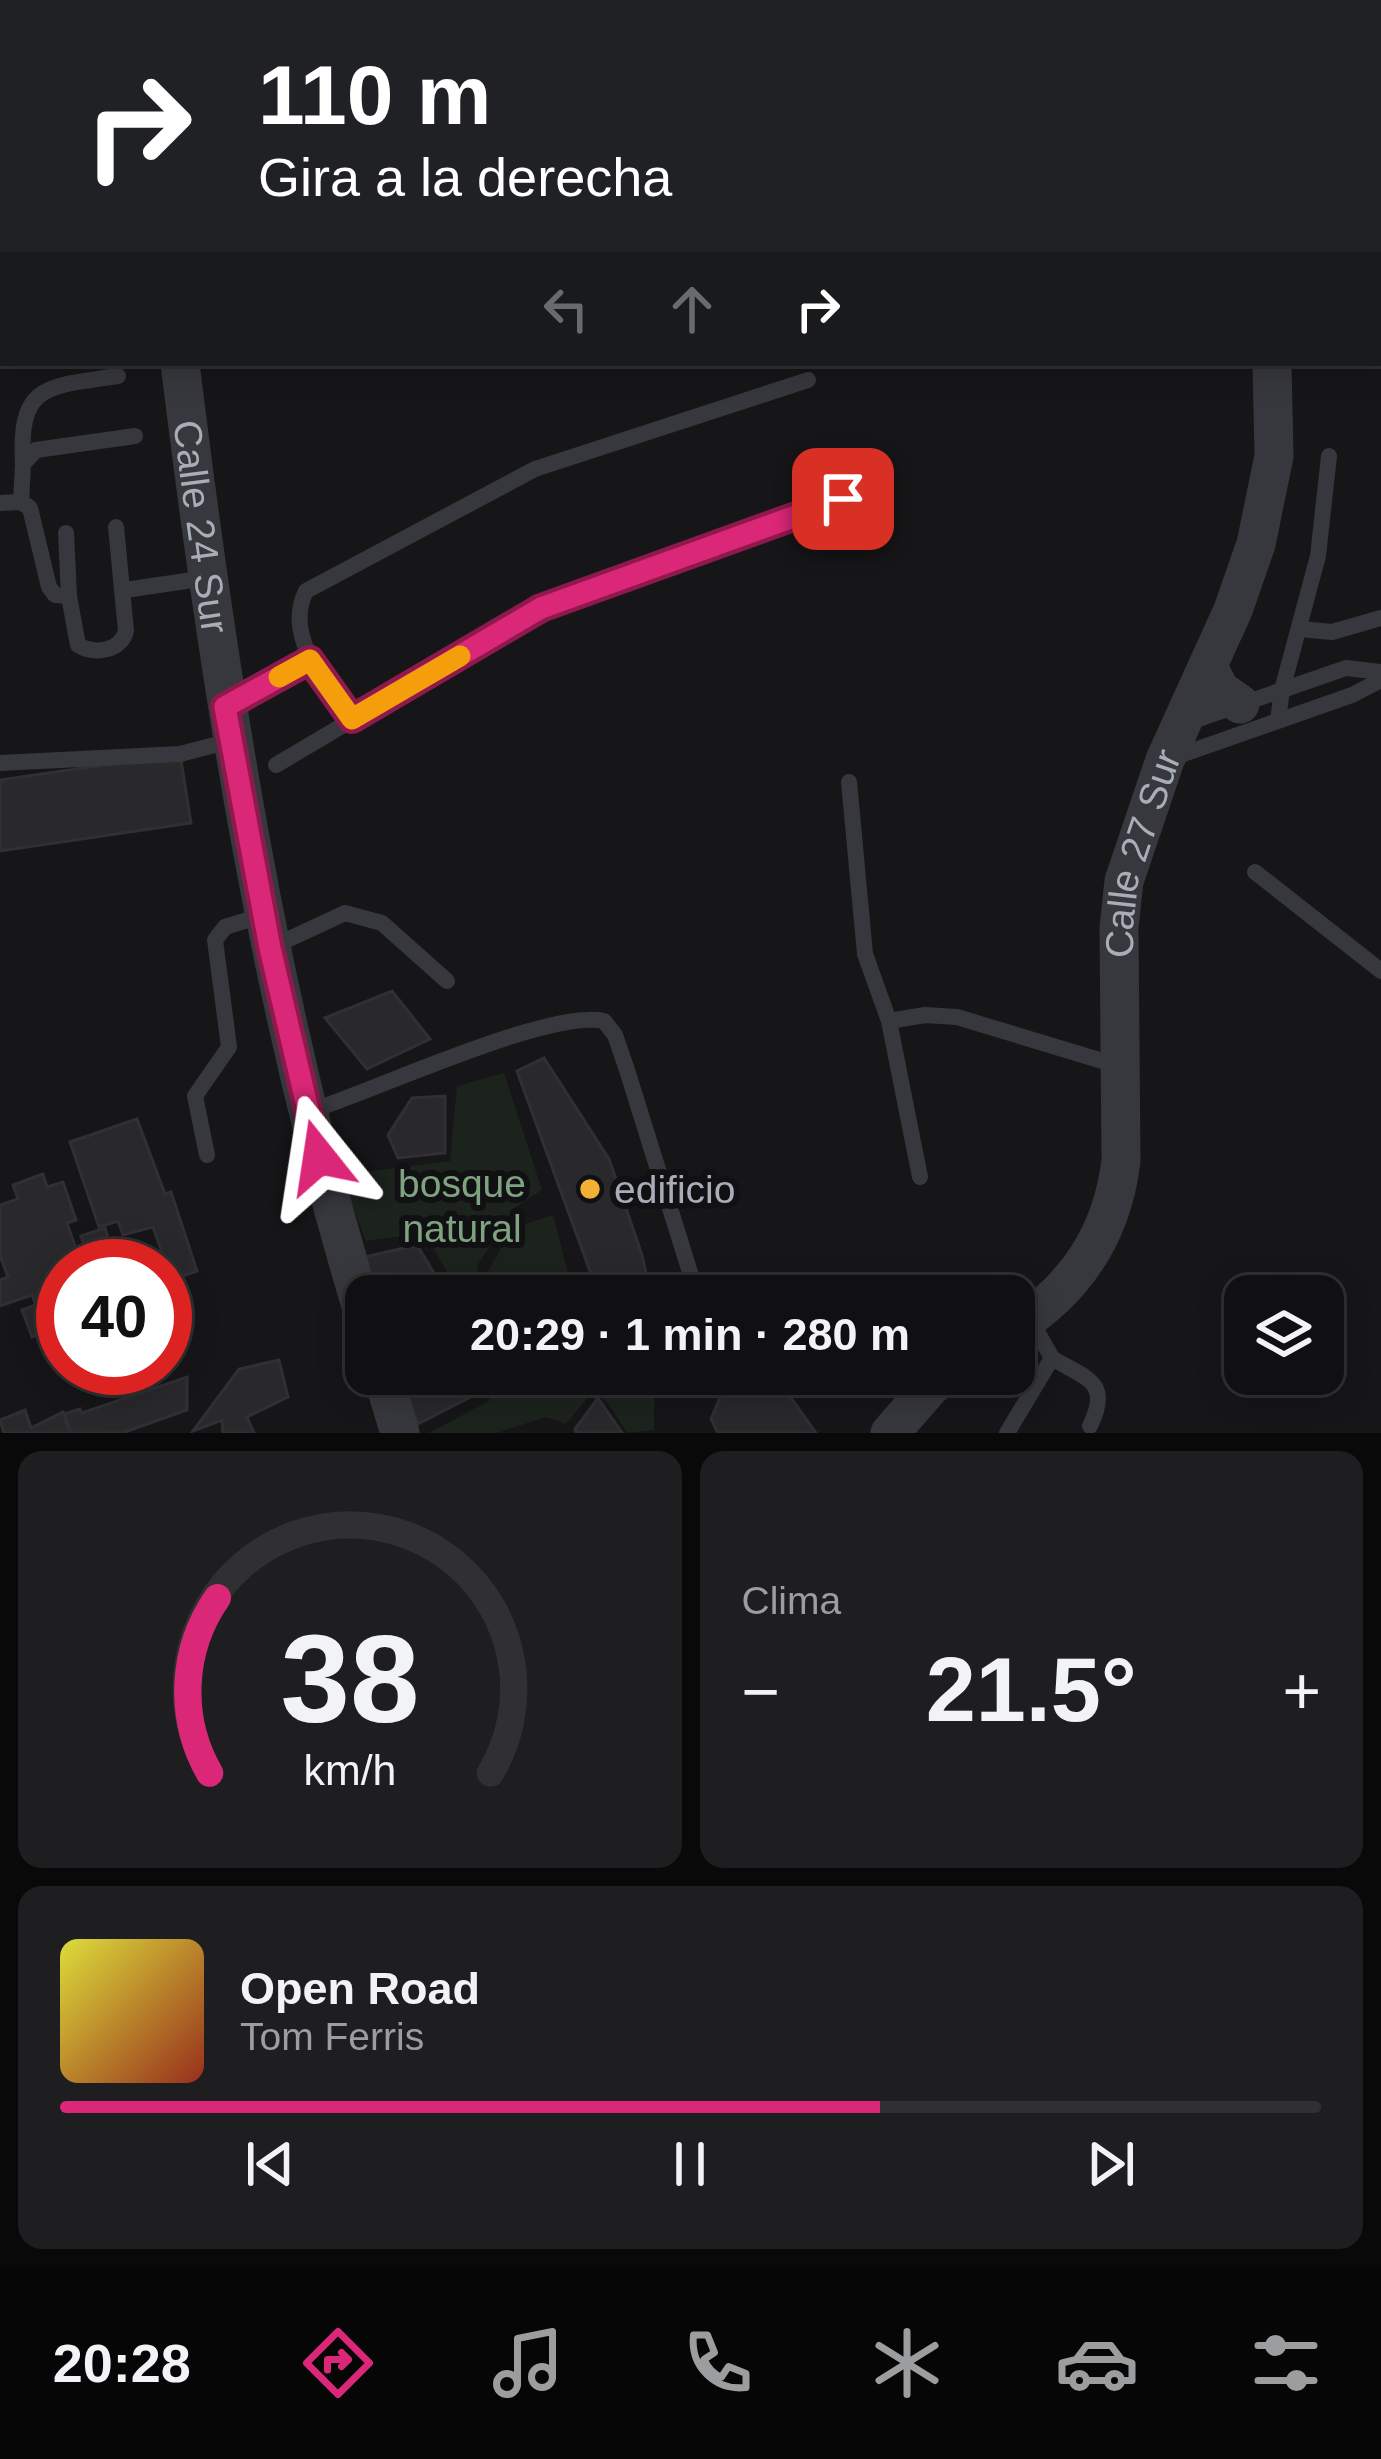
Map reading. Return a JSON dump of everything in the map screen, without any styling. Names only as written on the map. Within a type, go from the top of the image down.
[{"type":"street","name":"Calle 24 Sur","points":[[180,366],[227,724],[306,1112],[353,1275]]},
{"type":"street","name":"Calle 27 Sur","points":[[1035,1312],[1063,1288],[1106,1229],[1117,1197],[1121,1161],[1119,928],[1124,881],[1172,743],[1233,610],[1268,498],[1276,422],[1272,366]]},
{"type":"street","points":[[1208,668],[1220,690],[1240,704]]},
{"type":"street","points":[[388,1395],[400,1433]]},
{"type":"street","points":[[890,1433],[925,1395]]},
{"type":"lane","points":[[21,502],[21,427],[28,404],[57,385],[118,376]]},
{"type":"lane","points":[[352,719],[310,660],[300,625],[300,603],[306,591],[536,469],[808,380]]},
{"type":"lane","points":[[22,464],[36,450],[135,436]]},
{"type":"lane","points":[[1279,720],[1282,690],[1318,556],[1329,456]]},
{"type":"lane","points":[[276,765],[541,608],[843,499]]},
{"type":"lane","points":[[0,504],[21,502],[30,508],[49,587],[55,595],[69,596]]},
{"type":"lane","points":[[66,533],[69,596],[78,645],[116,648],[126,631],[116,527]]},
{"type":"lane","points":[[124,590],[206,578]]},
{"type":"lane","points":[[1300,629],[1332,632],[1381,618]]},
{"type":"lane","points":[[0,763],[180,754],[310,660]]},
{"type":"lane","points":[[1172,743],[1240,704],[1346,668],[1381,676]]},
{"type":"lane","points":[[1172,743],[1279,720],[1352,695],[1381,676]]},
{"type":"lane","points":[[849,782],[860,931],[889,1021],[920,1177]]},
{"type":"lane","points":[[1255,872],[1381,970]]},
{"type":"lane","points":[[207,1155],[195,1096],[229,1047],[215,940],[225,927],[267,932],[345,913],[382,923],[447,980]]},
{"type":"lane","points":[[889,1021],[925,1015],[957,1017],[1119,1066]]},
{"type":"lane","points":[[306,1112],[511,1037],[586,1017],[604,1021],[615,1035],[627,1070],[691,1275]]},
{"type":"lane","points":[[1035,1338],[1052,1358],[1099,1390],[1100,1405],[1090,1426]]},
{"type":"lane","points":[[1006,1433],[1052,1358]]},
{"type":"green space","name":"bosque natural","points":[[504,1073],[542,1190],[514,1208],[477,1266],[478,1275],[449,1275],[424,1233],[366,1241],[341,1175],[450,1161],[457,1086]]},
{"type":"green space","name":"bosque natural","points":[[553,1215],[569,1275],[487,1275],[513,1228]]},
{"type":"green space","points":[[490,1395],[590,1395],[566,1424],[546,1417],[496,1433],[429,1433],[489,1401]]},
{"type":"green space","points":[[598,1395],[654,1395],[654,1430],[627,1433]]},
{"type":"building","points":[[180,754],[191,823],[0,851],[0,780]]},
{"type":"building","points":[[392,991],[430,1039],[367,1069],[325,1018]]},
{"type":"building","name":"edificio","points":[[544,1058],[609,1159],[646,1275],[591,1275],[517,1071]]},
{"type":"building","points":[[445,1096],[445,1153],[398,1158],[388,1135],[412,1098]]},
{"type":"building","points":[[137,1119],[165,1194],[171,1192],[186,1239],[157,1239],[153,1227],[123,1235],[118,1221],[99,1227],[70,1142]]},
{"type":"building","points":[[43,1174],[47,1187],[63,1182],[76,1220],[67,1223],[73,1239],[36,1239],[36,1305],[32,1295],[0,1306],[0,1280],[8,1277],[0,1255],[0,1205],[18,1199],[13,1185]]},
{"type":"building","points":[[105,1228],[109,1239],[82,1239]]},
{"type":"building","points":[[417,1245],[435,1275],[370,1275],[364,1257]]},
{"type":"building","points":[[36,1305],[36,1336],[32,1337],[22,1310]]},
{"type":"building","points":[[279,1360],[288,1397],[247,1417],[254,1433],[223,1433],[222,1420],[193,1431],[239,1369]]},
{"type":"building","points":[[134,1395],[187,1395],[187,1410],[122,1433],[71,1433],[64,1414],[80,1409],[82,1413]]},
{"type":"building","points":[[408,1395],[474,1395],[418,1424]]},
{"type":"building","points":[[721,1395],[789,1395],[816,1433],[718,1433],[711,1419]]},
{"type":"building","points":[[598,1398],[622,1433],[576,1433]]},
{"type":"building","points":[[25,1410],[31,1428],[63,1412],[70,1433],[4,1433],[0,1420]]},
{"type":"slow traffic","points":[[279,677],[310,660],[352,719],[460,656]]},
{"type":"place","name":"edificio","points":[[590,1189]]},
{"type":"route","points":[[319,1157],[270,948],[225,707],[310,660],[352,719],[541,608],[843,499]]}]
